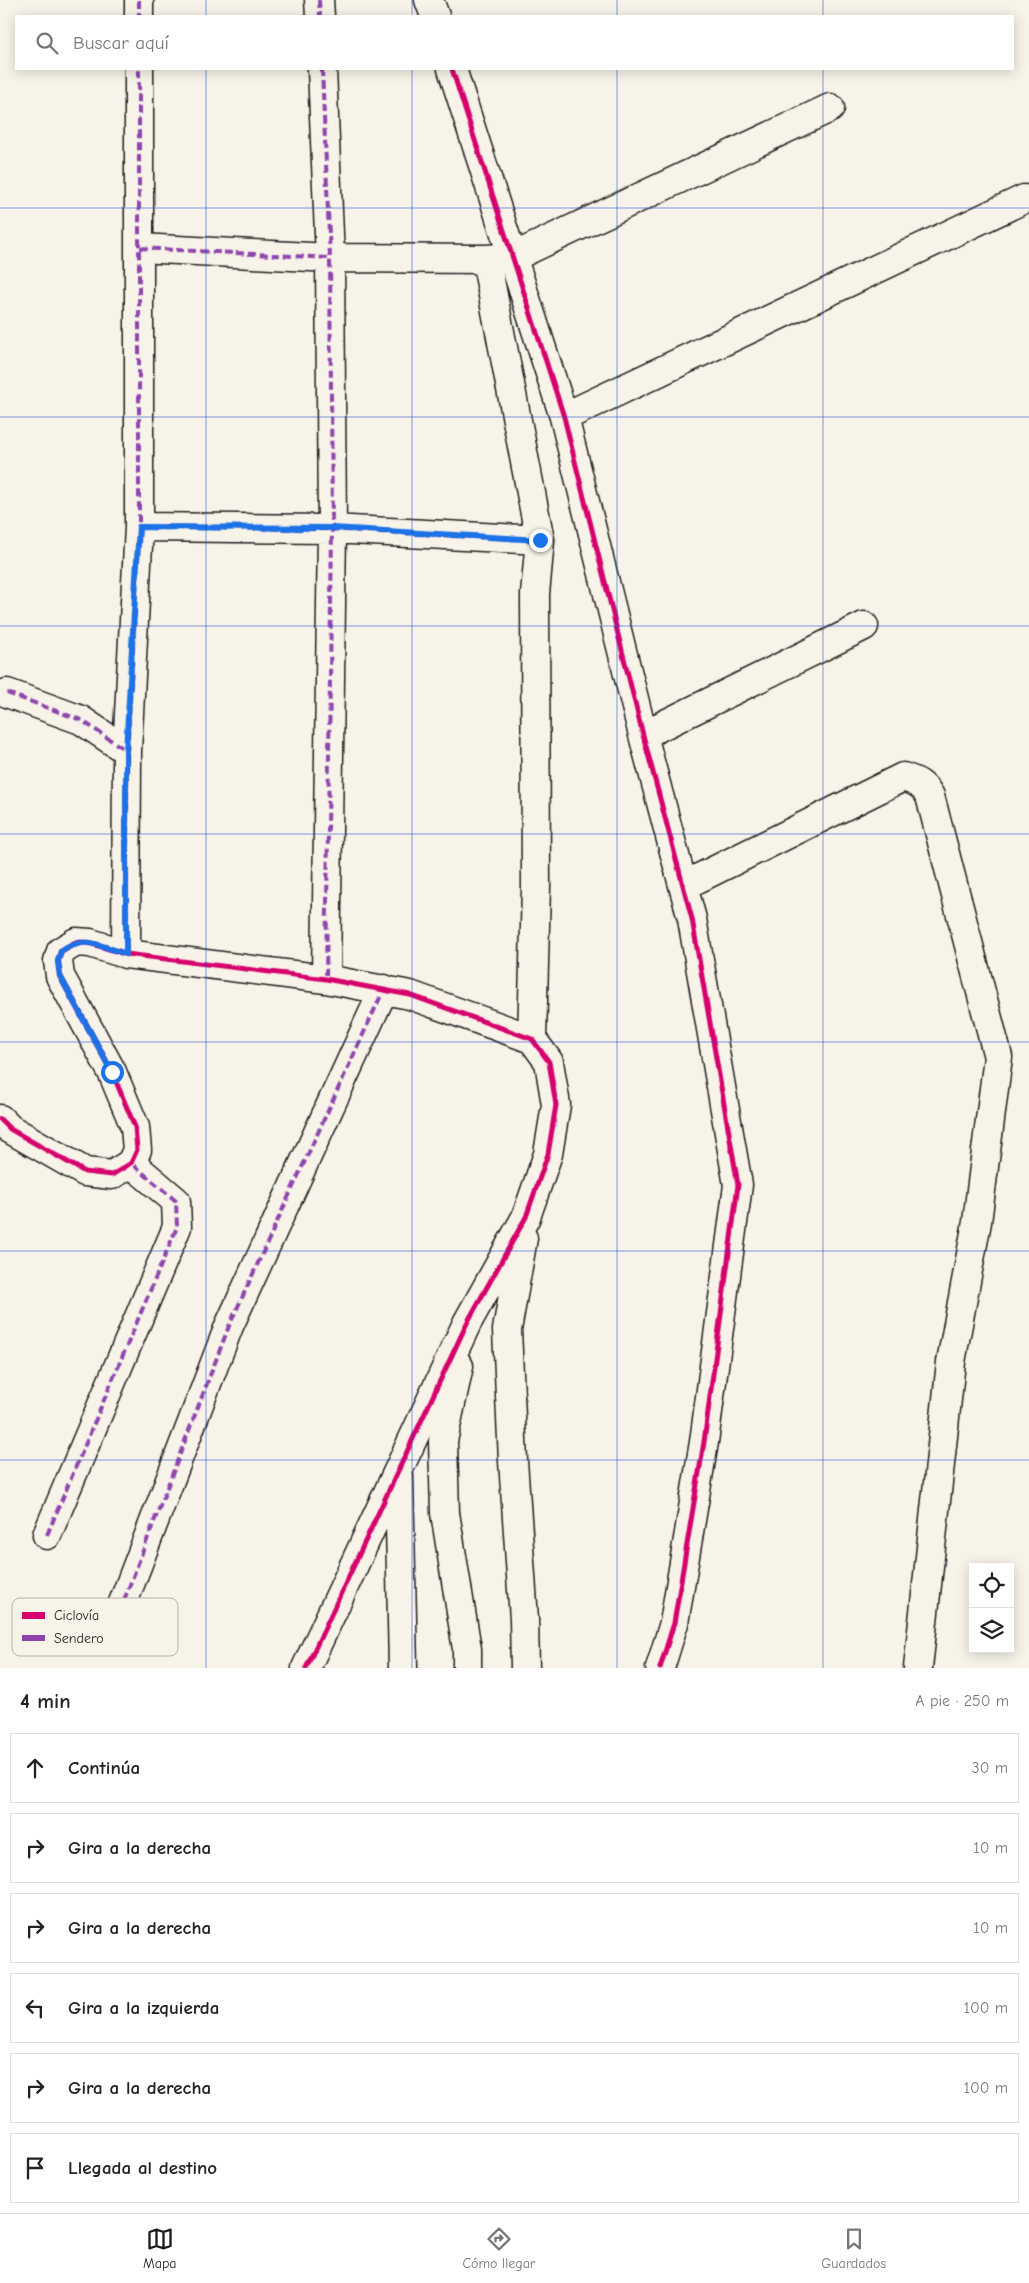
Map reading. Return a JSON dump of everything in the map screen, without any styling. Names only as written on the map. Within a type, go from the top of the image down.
[{"type":"street","points":[[139,0],[139,15]]},
{"type":"street","points":[[319,0],[320,15]]},
{"type":"street","points":[[429,0],[435,15]]},
{"type":"street","points":[[126,954],[126,751],[139,527],[139,70]]},
{"type":"street","points":[[322,70],[330,258],[332,528],[326,979]]},
{"type":"street","points":[[452,70],[500,258],[540,540],[535,594],[536,886],[532,1039]]},
{"type":"street","points":[[140,248],[330,258],[500,258],[830,108]]},
{"type":"street","points":[[564,416],[1024,198]]},
{"type":"street","points":[[500,258],[564,416],[643,735],[692,919],[738,1185],[701,1461],[674,1623],[660,1668]]},
{"type":"street","points":[[139,527],[332,528],[540,540]]},
{"type":"street","points":[[643,735],[864,626]]},
{"type":"street","points":[[7,693],[81,720],[126,751]]},
{"type":"street","points":[[683,886],[903,777],[916,780],[924,786],[930,796],[998,1057],[977,1222],[951,1362],[918,1668]]},
{"type":"street","points":[[0,1119],[10,1129],[85,1172],[112,1175],[131,1163],[136,1150],[135,1127],[112,1072],[60,976],[58,961],[61,951],[76,942],[90,943],[126,954],[326,979],[384,989],[410,995],[532,1039],[548,1062],[556,1105],[548,1154],[526,1217],[507,1330],[513,1461],[524,1619],[525,1668]]},
{"type":"street","points":[[124,1598],[229,1326],[384,989]]},
{"type":"street","points":[[47,1534],[177,1227],[176,1201],[131,1163]]},
{"type":"street","points":[[306,1668],[467,1322],[526,1217]]},
{"type":"street","points":[[467,1322],[443,1441],[445,1513],[467,1649],[467,1668]]},
{"type":"street","points":[[399,1470],[403,1668]]},
{"type":"marked path","points":[[139,0],[139,15]]},
{"type":"marked path","points":[[319,0],[320,15]]},
{"type":"marked path","points":[[126,954],[127,751],[139,527],[139,70]]},
{"type":"marked path","points":[[322,70],[330,258],[332,529],[326,979]]},
{"type":"marked path","points":[[140,248],[330,258]]},
{"type":"marked path","points":[[139,527],[332,529],[540,540]]},
{"type":"marked path","points":[[7,693],[81,720],[127,751]]},
{"type":"marked path","points":[[125,1598],[229,1326],[384,989]]},
{"type":"marked path","points":[[47,1535],[177,1227],[176,1201],[131,1163]]},
{"type":"cycle path","points":[[452,70],[564,417],[643,735],[692,919],[738,1185],[704,1442],[674,1623],[660,1668]]},
{"type":"cycle path","points":[[0,1119],[10,1129],[85,1172],[112,1175],[131,1163],[137,1150],[135,1127],[112,1072],[60,976],[58,961],[61,951],[76,942],[90,943],[126,954],[326,979],[410,995],[532,1039],[549,1062],[556,1105],[548,1154],[526,1217],[467,1323],[306,1668]]},
{"type":"route","points":[[112,1072],[60,976],[58,961],[61,951],[76,942],[90,943],[126,954],[126,751],[139,527],[332,528],[540,540]]}]
